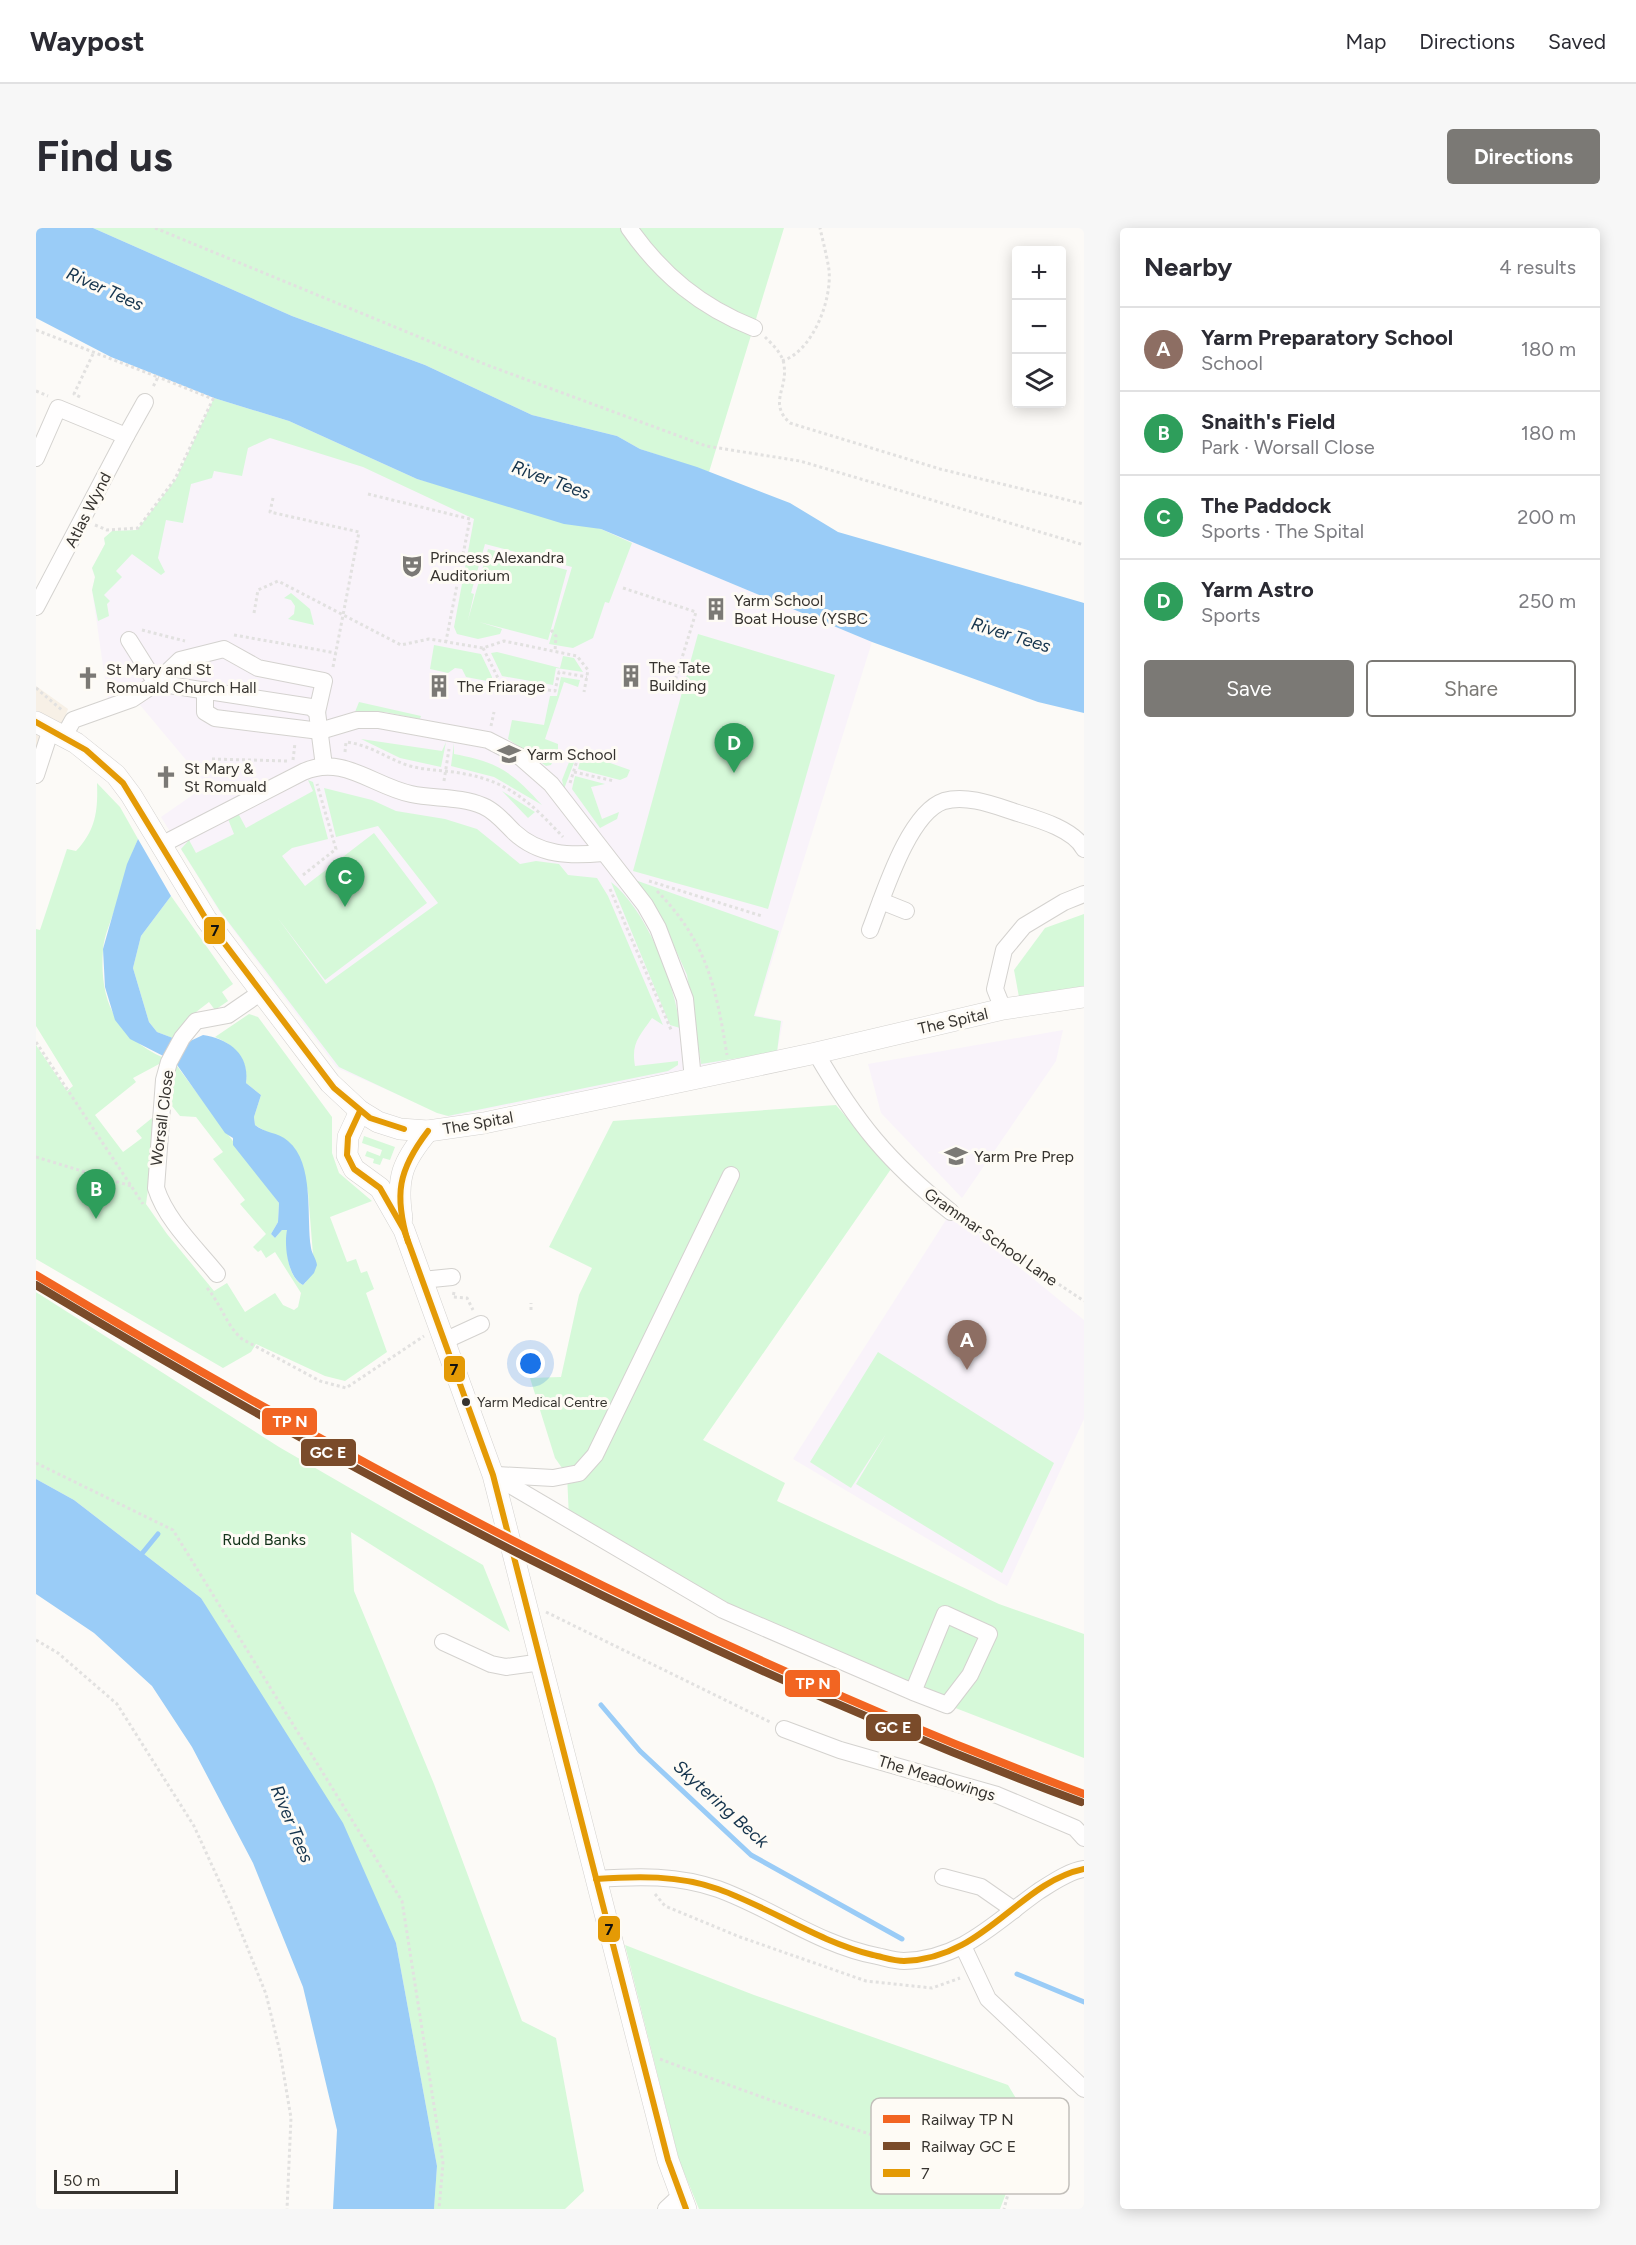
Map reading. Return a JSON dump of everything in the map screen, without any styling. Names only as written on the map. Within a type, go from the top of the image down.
[{"type":"main road","name":"The Spital","points":[[56,727],[116,774],[132,795],[195,903],[260,993],[334,1088],[360,1111],[392,1126],[428,1131],[484,1123],[816,1053],[1003,1009],[1084,997]]},
{"type":"main road","points":[[360,1111],[348,1137],[349,1160],[354,1168],[381,1188],[404,1230],[493,1475],[678,2204]]},
{"type":"main road","points":[[404,1230],[398,1195],[399,1180],[408,1157],[428,1131]]},
{"type":"street","points":[[629,228],[657,265],[677,284],[727,317],[754,328]]},
{"type":"street","name":"Atlas Wynd","points":[[36,607],[40,585],[83,519],[145,402]]},
{"type":"street","points":[[36,458],[58,408],[126,436]]},
{"type":"street","points":[[129,640],[156,684]]},
{"type":"street","points":[[36,775],[56,727],[132,699],[156,684],[180,660],[224,649],[258,668],[324,681],[314,730],[318,767]]},
{"type":"street","points":[[156,684],[302,704],[317,712]]},
{"type":"street","points":[[205,690],[204,703],[209,716],[314,730],[367,719],[378,720],[501,745],[519,756],[551,784],[651,915],[678,976],[691,1038],[693,1079]]},
{"type":"street","points":[[161,845],[318,767],[343,768],[409,794],[454,799],[483,806],[535,848],[567,854],[603,853]]},
{"type":"street","points":[[870,930],[904,847],[927,811],[945,801],[980,801],[1042,821],[1080,841],[1084,849]]},
{"type":"street","points":[[1003,1009],[994,989],[1004,950],[1024,926],[1064,902],[1084,894]]},
{"type":"street","points":[[881,901],[906,911]]},
{"type":"street","name":"Worsall Close","points":[[217,1274],[179,1228],[163,1204],[156,1188],[164,1080],[169,1062],[182,1038],[200,1019],[225,1016],[260,993]]},
{"type":"street","name":"Grammar School Lane","points":[[816,1053],[846,1104],[878,1146],[914,1183],[951,1212]]},
{"type":"street","points":[[493,1475],[554,1478],[579,1473],[595,1455],[731,1175]]},
{"type":"street","points":[[422,1280],[452,1277]]},
{"type":"street","points":[[444,1341],[478,1319]]},
{"type":"street","points":[[493,1475],[723,1610],[913,1692],[947,1705],[970,1675],[989,1634],[945,1614],[913,1692]]},
{"type":"street","points":[[443,1642],[491,1664],[506,1667],[542,1662]]},
{"type":"street","name":"The Meadowings","points":[[784,1729],[840,1750],[997,1795],[1075,1828],[1084,1838]]},
{"type":"street","points":[[596,1880],[642,1876],[677,1877],[719,1890],[808,1934],[860,1953],[903,1961],[948,1954],[988,1931],[1053,1882],[1084,1869]]},
{"type":"street","points":[[943,1877],[981,1887],[1014,1910]]},
{"type":"street","points":[[963,1946],[988,1999],[1084,2089]]},
{"type":"path","points":[[155,228],[487,365],[706,446],[800,461],[1084,545]]},
{"type":"path","points":[[782,361],[790,358],[806,345],[819,321],[829,272],[820,228]]},
{"type":"path","points":[[754,328],[766,338],[782,361],[778,407],[782,416],[790,423],[940,469],[1084,504]]},
{"type":"path","points":[[36,330],[213,399],[175,479],[135,530],[107,530],[83,519]]},
{"type":"path","points":[[83,399],[74,394],[93,354]]},
{"type":"path","points":[[145,402],[158,377]]},
{"type":"path","points":[[368,494],[470,519],[446,641]]},
{"type":"path","points":[[273,498],[270,512],[359,532],[332,673]]},
{"type":"path","points":[[254,613],[258,590],[278,581],[401,645],[429,639],[483,648],[504,641],[577,656],[588,670],[584,692]]},
{"type":"path","points":[[623,588],[696,612],[671,694]]},
{"type":"path","points":[[551,630],[556,636],[555,651]]},
{"type":"path","points":[[483,648],[498,678],[495,691]]},
{"type":"path","points":[[548,690],[555,691],[559,672],[587,677]]},
{"type":"path","points":[[36,688],[56,727]]},
{"type":"path","points":[[339,726],[346,742],[343,768]]},
{"type":"path","points":[[212,759],[293,761],[294,744],[314,730]]},
{"type":"path","points":[[346,742],[372,747],[399,763],[416,768],[466,774],[493,781],[527,800],[569,842]]},
{"type":"path","points":[[567,791],[580,751]]},
{"type":"path","points":[[303,875],[336,849],[318,767]]},
{"type":"path","points":[[574,772],[614,781]]},
{"type":"path","points":[[640,879],[762,916]]},
{"type":"path","points":[[647,881],[684,922],[709,968],[721,1012],[729,1071]]},
{"type":"path","points":[[607,883],[668,1027],[678,1036]]},
{"type":"path","points":[[36,1157],[131,1186]]},
{"type":"path","name":"Grammar School Lane","points":[[951,1212],[1084,1301]]},
{"type":"path","points":[[453,1297],[467,1298],[478,1319]]},
{"type":"path","points":[[531,1303],[531,1310]]},
{"type":"path","points":[[36,1463],[173,1530],[402,1901],[443,2163],[439,2209]]},
{"type":"path","points":[[526,1603],[784,1729]]},
{"type":"path","points":[[36,1640],[58,1653],[117,1704],[194,1826],[231,1907],[266,1994],[280,2052],[291,2118],[287,2209]]},
{"type":"path","points":[[642,1876],[665,1906],[740,1936],[866,1981],[932,1988],[976,1972]]},
{"type":"path","points":[[640,2051],[724,2083],[871,2133]]},
{"type":"path","points":[[1004,2209],[1008,2194]]},
{"type":"shaded area","name":"Yarm School","points":[[214,398],[601,529],[872,642],[755,1015],[783,1021],[777,1053],[449,1117],[337,1068],[219,911],[161,817],[207,785],[140,705],[81,723],[108,700],[92,590],[95,577],[92,568],[105,544],[104,538],[112,531],[137,530],[176,479]]},
{"type":"shaded area","points":[[36,686],[68,709],[47,766],[36,760]]},
{"type":"shaded area","name":"Yarm Pre Prep","points":[[1063,1030],[1056,1061],[962,1198],[881,1113],[868,1064]]},
{"type":"shaded area","points":[[951,1212],[1084,1320],[1084,1419],[1007,1586],[793,1459]]},
{"type":"green space","points":[[93,228],[784,228],[709,472],[640,449],[617,436],[532,415],[425,365],[292,316]]},
{"type":"green space","points":[[214,398],[289,421],[417,479],[601,529],[632,543],[609,603],[605,602],[593,638],[573,648],[549,644],[572,567],[485,544],[471,593],[474,594],[468,620],[488,549],[567,570],[548,640],[479,622],[502,629],[500,634],[478,639],[457,634],[454,627],[474,519],[363,467],[270,438],[248,448],[242,476],[214,471],[212,478],[191,484],[183,523],[166,520],[158,558],[165,572],[161,575],[132,554],[116,571],[122,577],[104,595],[110,601],[107,604],[109,616],[98,621],[92,590],[95,577],[92,568],[105,544],[104,538],[112,531],[137,530],[176,479]]},
{"type":"green space","points":[[291,593],[310,609],[314,625],[288,619],[294,614],[295,606],[291,600],[284,598]]},
{"type":"green space","points":[[698,634],[835,675],[768,909],[633,871]]},
{"type":"green space","points":[[434,645],[481,654],[492,677],[492,682],[466,677],[462,669],[455,668],[448,673],[430,669]]},
{"type":"green space","points":[[497,652],[560,668],[563,656],[574,658],[583,672],[556,668],[553,685],[502,676],[491,653]]},
{"type":"green space","points":[[561,677],[580,680],[578,687],[564,682],[545,739],[558,744],[558,750],[551,765],[546,766],[508,739],[512,720],[544,725],[550,696],[557,696]]},
{"type":"green space","points":[[359,702],[421,716],[420,719],[385,712],[355,712]]},
{"type":"green space","points":[[361,739],[442,751],[446,742],[441,767],[400,758]]},
{"type":"green space","points":[[454,743],[454,754],[482,761],[503,770],[522,784],[542,805],[494,777],[451,766]]},
{"type":"green space","points":[[573,752],[575,760],[564,789],[562,780]]},
{"type":"green space","points":[[582,753],[630,770],[627,777],[620,780],[578,769]]},
{"type":"green space","points":[[575,776],[605,784],[591,787],[602,819],[619,812],[617,819],[600,828],[572,789]]},
{"type":"green space","points":[[308,780],[313,782],[328,839],[292,848],[282,856],[305,886],[374,833],[427,903],[325,980],[277,917],[326,984],[438,903],[378,826],[336,837],[324,788],[372,800],[396,811],[445,819],[477,829],[520,864],[536,861],[559,864],[568,875],[597,878],[608,896],[663,1025],[652,1018],[643,1030],[635,1046],[635,1066],[678,1061],[678,1065],[668,1071],[448,1116],[339,1067],[220,911],[181,849],[189,840],[196,853],[234,834],[228,819],[238,813],[246,828],[313,791]]},
{"type":"green space","points":[[97,783],[120,807],[138,839],[128,863],[105,939],[104,986],[114,1016],[123,1028],[134,1040],[164,1058],[161,1063],[133,1078],[136,1082],[95,1115],[123,1152],[142,1138],[136,1131],[152,1118],[157,1124],[146,1204],[167,1234],[214,1291],[227,1283],[245,1312],[275,1293],[283,1305],[294,1310],[298,1307],[301,1293],[275,1252],[266,1258],[261,1250],[258,1252],[253,1247],[266,1234],[240,1204],[245,1200],[213,1159],[223,1152],[196,1117],[180,1116],[168,1101],[174,1062],[279,1203],[278,1222],[271,1234],[275,1238],[282,1230],[287,1230],[290,1268],[297,1281],[303,1285],[306,1282],[313,1255],[308,1192],[299,1159],[294,1148],[255,1125],[254,1117],[261,1095],[246,1083],[245,1067],[239,1054],[229,1044],[215,1037],[249,1014],[258,1017],[332,1117],[332,1153],[339,1173],[372,1201],[330,1217],[347,1262],[356,1259],[361,1273],[367,1271],[374,1289],[366,1293],[387,1352],[345,1381],[325,1376],[256,1344],[251,1352],[223,1368],[36,1259],[36,1045],[67,1091],[73,1086],[36,1026],[36,929],[40,930],[67,849],[76,851],[92,827],[96,811]]},
{"type":"green space","points":[[502,791],[535,812],[528,818]]},
{"type":"green space","points":[[635,880],[779,931],[754,1016],[781,1021],[777,1052],[701,1064],[687,975],[664,924]]},
{"type":"green space","points":[[611,882],[636,910],[657,949],[672,991],[680,1028],[670,1025]]},
{"type":"green space","points":[[171,896],[233,984],[222,992],[228,1001],[215,1010],[209,1002],[187,1019],[175,1039],[157,1032],[149,1022],[133,968],[141,936]]},
{"type":"green space","points":[[1084,914],[1084,986],[1019,997],[1014,970],[1045,928]]},
{"type":"green space","points":[[836,1105],[891,1169],[703,1440],[785,1483],[777,1501],[999,1604],[1084,1634],[1084,1758],[860,1671],[723,1610],[569,1518],[567,1475],[555,1458],[530,1378],[561,1377],[579,1295],[592,1268],[549,1247],[613,1121]]},
{"type":"green space","points":[[364,1136],[395,1147],[390,1160],[383,1158],[380,1165],[373,1163],[374,1159],[365,1156],[367,1151],[380,1156],[382,1150],[362,1143]]},
{"type":"green space","name":"Rudd Banks","points":[[36,1292],[279,1447],[483,1565],[510,1632],[351,1532],[354,1591],[434,1784],[522,2021],[556,2038],[584,2191],[565,2209],[434,2209],[437,2166],[396,1943],[201,1598],[74,1500],[36,1479]]},
{"type":"green space","points":[[878,1352],[1054,1463],[1002,1573],[856,1484],[886,1434],[851,1488],[810,1462]]},
{"type":"green space","points":[[625,1945],[754,1995],[1008,2085],[1016,2098],[871,2098],[871,2194],[1006,2194],[1000,2209],[699,2209],[679,2160]]},
{"type":"water","name":"River Tees","points":[[36,228],[93,228],[292,316],[425,365],[532,415],[617,436],[640,449],[697,467],[790,503],[838,532],[1084,603],[1084,713],[1038,702],[872,642],[601,529],[564,524],[417,479],[289,421],[214,398],[111,357],[36,318]]},
{"type":"water","points":[[138,839],[171,896],[141,936],[133,968],[149,1022],[157,1032],[186,1043],[203,1035],[221,1040],[236,1050],[245,1064],[246,1083],[261,1095],[254,1117],[255,1125],[284,1138],[297,1151],[306,1177],[311,1248],[317,1265],[314,1273],[303,1285],[293,1275],[290,1268],[286,1243],[287,1230],[282,1230],[275,1238],[271,1234],[278,1222],[279,1203],[233,1145],[233,1138],[225,1133],[175,1062],[130,1039],[115,1020],[105,987],[103,949],[127,864]]},
{"type":"water","name":"River Tees","points":[[36,1479],[74,1500],[201,1598],[343,1823],[396,1943],[437,2166],[434,2209],[333,2209],[337,2130],[303,1987],[253,1863],[192,1747],[152,1686],[94,1633],[36,1594]]},
{"type":"waterway","name":"Skytering Beck","points":[[140,1556],[158,1534]]},
{"type":"waterway","name":"Skytering Beck","points":[[601,1705],[640,1751],[751,1855],[902,1939]]},
{"type":"waterway","name":"Skytering Beck","points":[[1017,1974],[1084,2002]]},
{"type":"transit line","name":"7","points":[[36,722],[86,750],[123,783],[206,919],[334,1088],[370,1118],[404,1129]]},
{"type":"transit line","name":"7","points":[[360,1111],[348,1137],[347,1155],[354,1169],[380,1188],[404,1230],[493,1475],[668,2160],[686,2209]]},
{"type":"transit line","name":"7","points":[[408,1242],[401,1210],[402,1184],[410,1158],[428,1131]]},
{"type":"transit line","points":[[36,1275],[290,1421],[548,1558],[680,1623],[813,1684],[948,1741],[1084,1794]]},
{"type":"transit line","points":[[36,1285],[289,1431],[547,1568],[678,1632],[811,1692],[945,1749],[1081,1802]]},
{"type":"transit line","name":"7","points":[[596,1879],[658,1878],[703,1884],[757,1905],[813,1933],[852,1949],[904,1961],[932,1957],[957,1948],[979,1935],[1039,1889],[1061,1877],[1084,1869]]},
{"type":"place","name":"Princess Alexandra Auditorium","points":[[412,566]]},
{"type":"place","name":"Yarm School Boat House (YSBC","points":[[716,609]]},
{"type":"place","name":"The Tate Building","points":[[631,676]]},
{"type":"place","name":"St Mary and St Romuald Church Hall","points":[[88,678]]},
{"type":"place","name":"The Friarage","points":[[439,686]]},
{"type":"place","name":"Yarm School","points":[[509,754]]},
{"type":"place","name":"Yarm Astro","points":[[734,773]]},
{"type":"place","name":"St Mary & St Romuald","points":[[166,777]]},
{"type":"place","name":"The Paddock","points":[[345,907]]},
{"type":"place","name":"Yarm Pre Prep","points":[[956,1156]]},
{"type":"place","name":"Snaith's Field","points":[[96,1219]]},
{"type":"place","name":"Yarm Preparatory School","points":[[967,1370]]},
{"type":"place","name":"Yarm Medical Centre","points":[[466,1402]]}]
